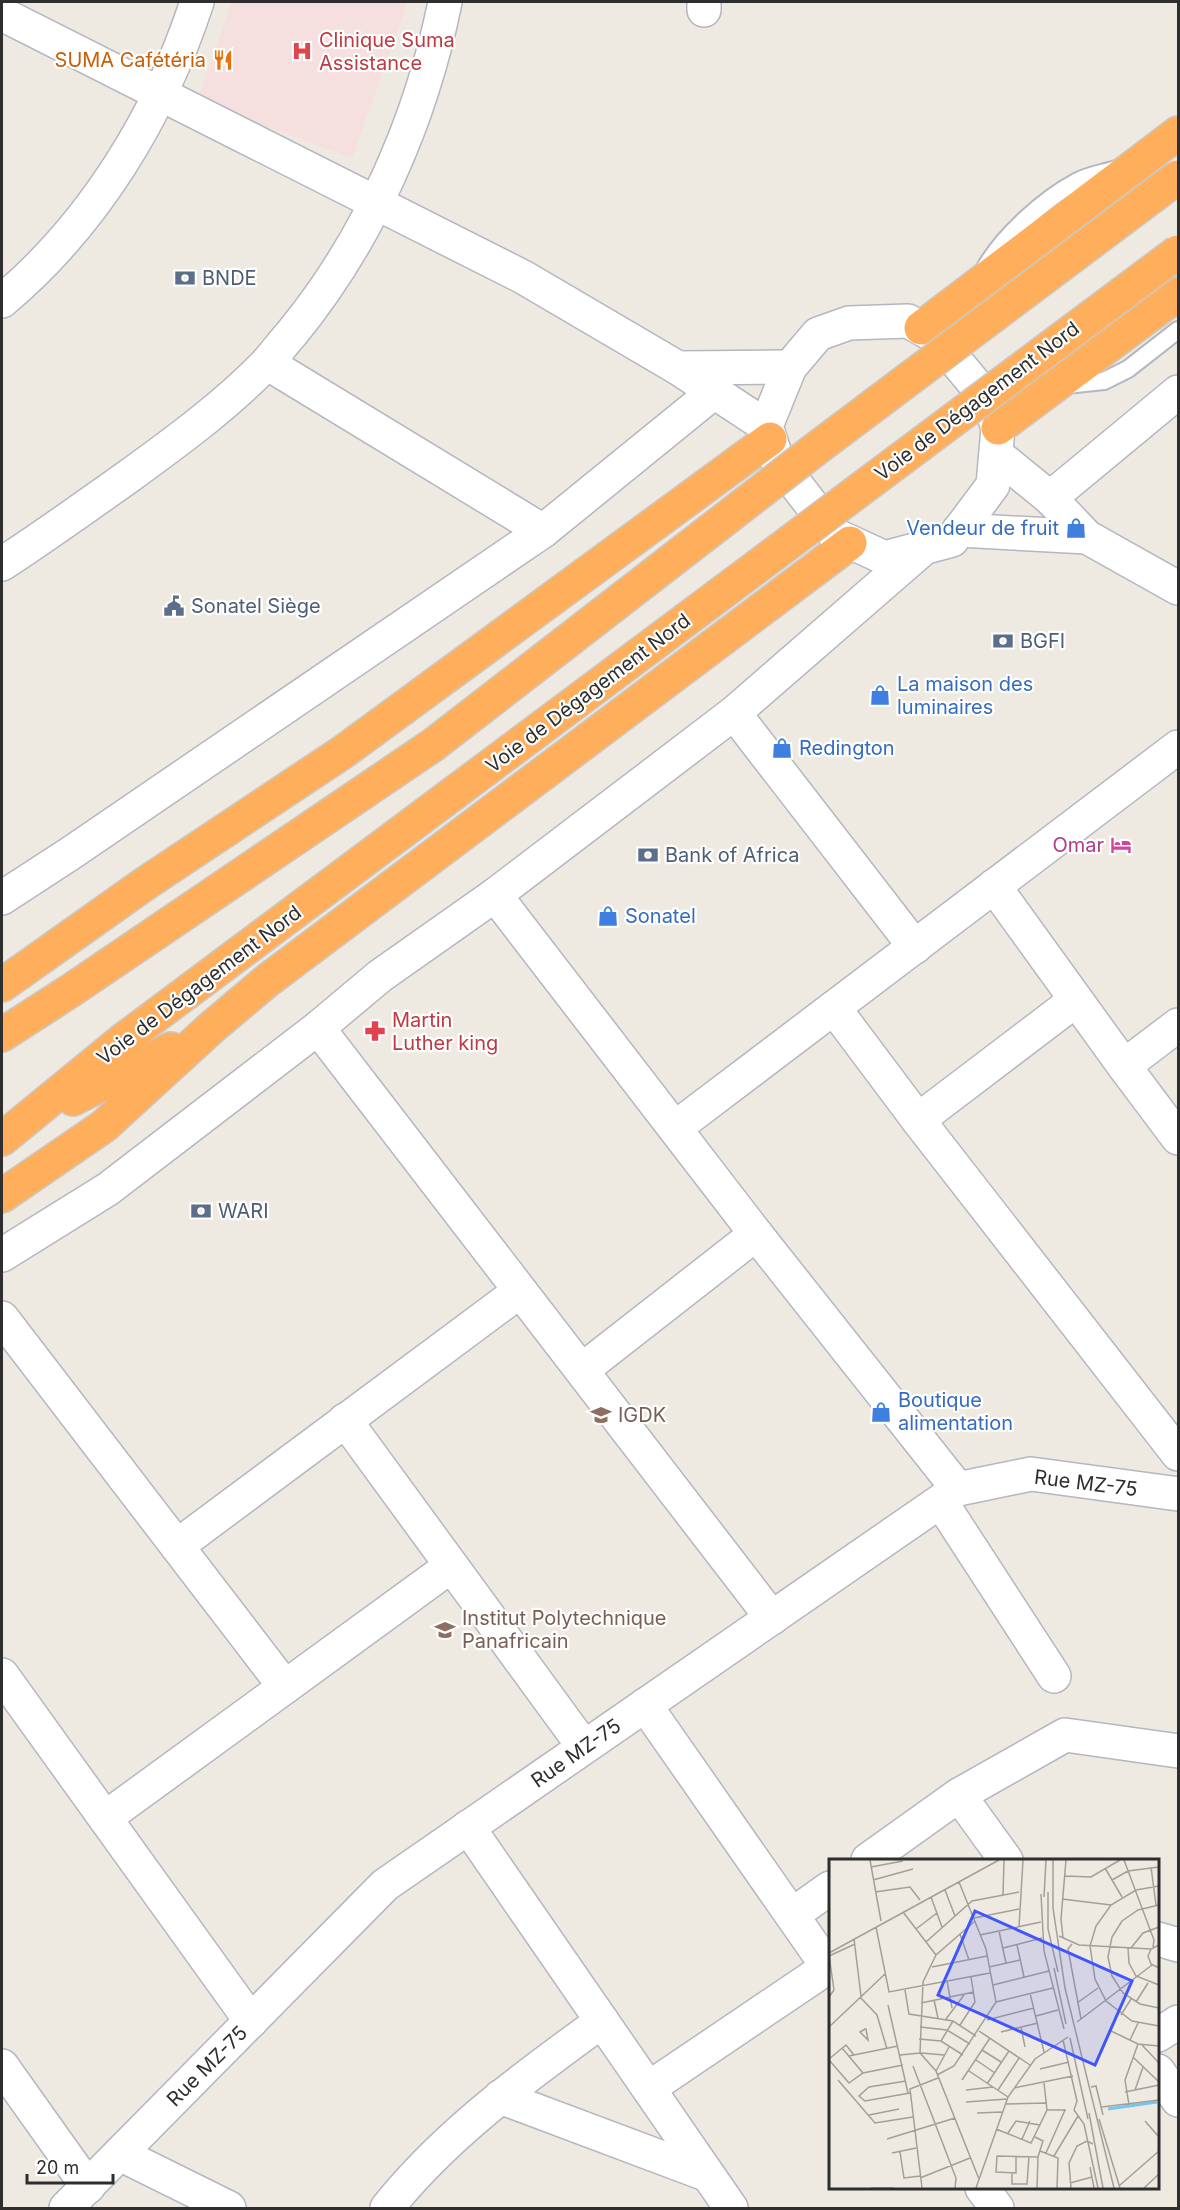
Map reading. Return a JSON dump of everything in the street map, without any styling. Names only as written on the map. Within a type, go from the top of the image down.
[{"type":"highway","points":[[921,328],[1179,133]]},
{"type":"highway","points":[[2,1035],[433,745],[827,441],[1179,177]]},
{"type":"highway","name":"Voie de Dégagement Nord","points":[[10,1133],[123,1040],[1179,252]]},
{"type":"highway","points":[[997,441],[1053,387],[1179,294]]},
{"type":"highway","points":[[2,985],[146,883],[352,746],[768,432]]},
{"type":"highway","points":[[2,1196],[104,1126],[211,1028],[268,980],[850,543]]},
{"type":"highway","points":[[73,989],[234,824]]},
{"type":"highway","points":[[10,1133],[211,1028]]},
{"type":"street","points":[[2,301],[51,254],[92,204],[129,151],[161,94],[197,2]]},
{"type":"street","points":[[2,564],[40,540],[170,446],[232,396],[267,363],[311,309],[344,262],[376,202],[425,80],[445,2]]},
{"type":"street","points":[[2,14],[523,277],[678,368],[768,432],[777,460],[835,536],[885,558],[952,540],[993,485],[997,441],[989,401],[935,336],[908,321],[849,323],[818,334],[790,367],[768,432]]},
{"type":"street","points":[[267,363],[543,531]]},
{"type":"street","points":[[678,368],[790,367]]},
{"type":"street","points":[[2,898],[543,531],[714,392]]},
{"type":"street","points":[[1050,498],[1179,392]]},
{"type":"street","points":[[997,441],[1087,537],[1179,588]]},
{"type":"street","points":[[959,530],[1087,537]]},
{"type":"street","points":[[2,1255],[108,1189],[318,1028],[380,976],[495,895],[734,713],[925,547]]},
{"type":"street","points":[[734,713],[915,947]]},
{"type":"street","points":[[675,1128],[1179,747]]},
{"type":"street","points":[[994,885],[1124,1066],[1179,1138]]},
{"type":"street","points":[[495,895],[756,1234],[950,1496],[1054,1676]]},
{"type":"street","points":[[918,1120],[1076,1000]]},
{"type":"street","points":[[834,1008],[918,1120],[1179,1454]]},
{"type":"street","points":[[1124,1066],[1179,1025]]},
{"type":"street","points":[[318,1028],[772,1618]]},
{"type":"street","points":[[582,1370],[756,1234]]},
{"type":"street","points":[[177,1546],[520,1291]]},
{"type":"street","points":[[2,1318],[285,1687]]},
{"type":"street","points":[[345,1420],[584,1747]]},
{"type":"street","name":"Rue MZ-75","points":[[77,2198],[385,1885],[950,1496],[1031,1474],[1179,1494]]},
{"type":"street","points":[[105,1818],[452,1566]]},
{"type":"street","points":[[2,1675],[251,2021]]},
{"type":"street","points":[[645,1705],[829,1968],[649,2088]]},
{"type":"street","points":[[869,1859],[959,1795],[1065,1735],[1179,1751]]},
{"type":"street","points":[[959,1795],[1005,1859]]},
{"type":"street","points":[[468,1827],[731,2208]]},
{"type":"street","points":[[792,1915],[829,1889]]},
{"type":"street","points":[[1159,1938],[1179,1945]]},
{"type":"street","points":[[387,2208],[410,2180],[500,2097],[602,2021]]},
{"type":"street","points":[[1159,2034],[1179,2022]]},
{"type":"street","points":[[2,2066],[77,2198]]},
{"type":"street","points":[[1159,2072],[1179,2100]]},
{"type":"street","points":[[500,2097],[708,2175]]},
{"type":"street","points":[[120,2154],[229,2208]]},
{"type":"street","points":[[983,2189],[997,2208]]},
{"type":"lane","points":[[1053,387],[1104,381],[1128,369],[1179,330]]},
{"type":"shaded area","name":"Clinique Suma Assistance","points":[[232,2],[408,2],[352,158],[197,101]]},
{"type":"place","name":"Clinique Suma Assistance","points":[[302,51]]},
{"type":"place","name":"SUMA Cafétéria","points":[[223,60]]},
{"type":"place","name":"BNDE","points":[[185,278]]},
{"type":"place","name":"Vendeur de fruit","points":[[1076,528]]},
{"type":"place","name":"Sonatel Siège","points":[[174,606]]},
{"type":"place","name":"BGFI","points":[[1003,641]]},
{"type":"place","name":"La maison des luminaires","points":[[880,695]]},
{"type":"place","name":"Redington","points":[[782,748]]},
{"type":"place","name":"Omar","points":[[1121,845]]},
{"type":"place","name":"Bank of Africa","points":[[648,855]]},
{"type":"place","name":"Sonatel","points":[[608,916]]},
{"type":"place","name":"Martin Luther king","points":[[375,1031]]},
{"type":"place","name":"WARI","points":[[201,1211]]},
{"type":"place","name":"Boutique alimentation","points":[[881,1412]]},
{"type":"place","name":"IGDK","points":[[601,1415]]},
{"type":"place","name":"Institut Polytechnique Panafricain","points":[[445,1630]]}]
